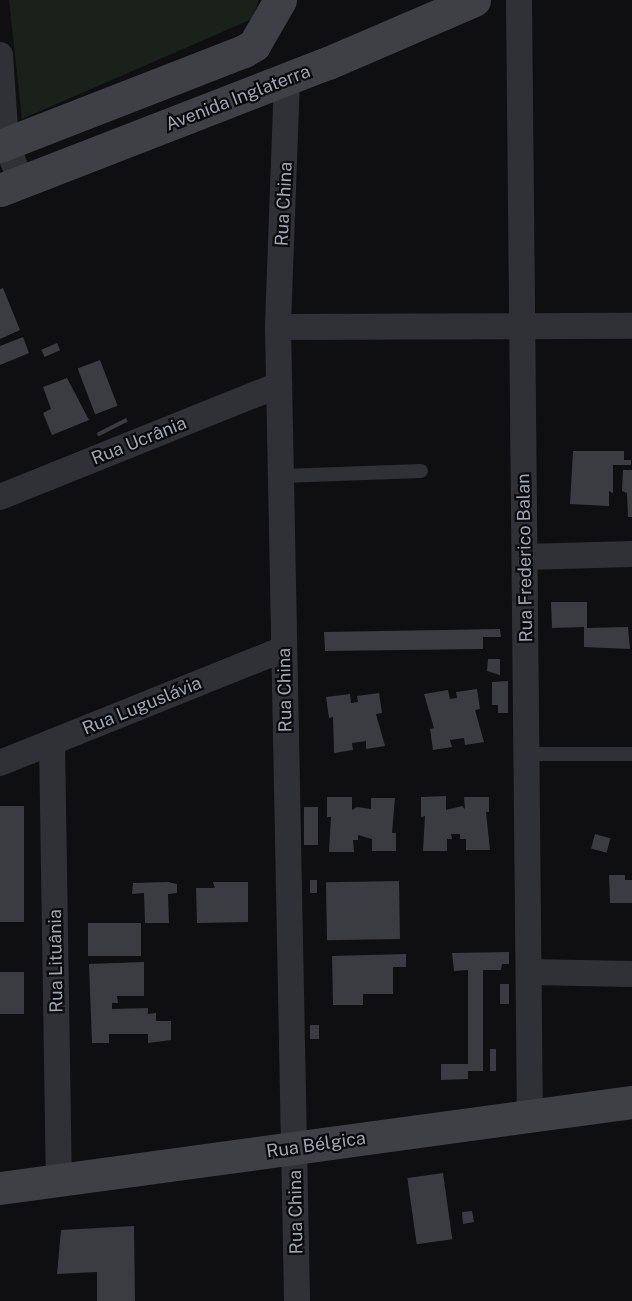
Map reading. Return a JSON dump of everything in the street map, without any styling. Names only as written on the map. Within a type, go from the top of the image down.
[{"type":"main road","points":[[3,145],[254,45],[280,0]]},
{"type":"main road","name":"Avenida Inglaterra","points":[[10,186],[287,79],[474,0]]},
{"type":"main road","points":[[254,45],[273,55],[287,79]]},
{"type":"main road","name":"Rua Bélgica","points":[[0,1188],[632,1102]]},
{"type":"street","name":"Rua Frederico Balan","points":[[519,0],[530,1116]]},
{"type":"street","points":[[0,55],[3,145],[10,186]]},
{"type":"street","name":"Rua China","points":[[287,79],[278,327],[297,1301]]},
{"type":"street","points":[[278,327],[632,327]]},
{"type":"street","name":"Rua Ucrânia","points":[[0,497],[279,385]]},
{"type":"street","points":[[525,556],[632,554]]},
{"type":"street","name":"Rua Luguslávia","points":[[0,763],[284,649]]},
{"type":"street","name":"Rua Lituânia","points":[[52,742],[59,1180]]},
{"type":"street","points":[[529,972],[632,974]]},
{"type":"lane","points":[[282,476],[421,471]]},
{"type":"lane","points":[[527,754],[632,754]]},
{"type":"shaded area","points":[[9,0],[259,0],[252,19],[22,119]]},
{"type":"building","points":[[3,288],[20,330],[0,339],[0,289]]},
{"type":"building","points":[[23,337],[29,353],[0,365],[0,346]]},
{"type":"building","points":[[57,343],[60,350],[44,357],[41,350]]},
{"type":"building","points":[[100,360],[118,406],[95,414],[78,369]]},
{"type":"building","points":[[67,378],[89,420],[52,435],[43,413],[51,409],[43,387]]},
{"type":"building","points":[[126,418],[128,422],[98,437],[97,433]]},
{"type":"building","points":[[573,451],[624,451],[624,460],[631,460],[631,465],[613,465],[613,493],[609,491],[609,506],[570,504]]},
{"type":"building","points":[[623,470],[632,470],[632,517],[628,517],[627,493],[622,491]]},
{"type":"building","points":[[551,602],[587,602],[587,628],[628,627],[630,649],[584,647],[584,627],[552,628]]},
{"type":"building","points":[[500,629],[501,637],[483,637],[483,649],[325,651],[324,632]]},
{"type":"building","points":[[488,659],[500,659],[500,675],[487,671]]},
{"type":"building","points":[[508,681],[508,713],[498,713],[498,705],[492,705],[492,682]]},
{"type":"building","points":[[477,689],[480,709],[475,710],[484,742],[465,745],[464,738],[450,740],[452,747],[433,750],[430,729],[434,728],[424,694],[448,690],[450,699],[457,698],[456,692]]},
{"type":"building","points":[[379,693],[382,713],[376,714],[385,746],[366,749],[366,741],[352,743],[353,750],[334,753],[333,717],[329,718],[326,697],[350,694],[351,703],[358,702],[357,696]]},
{"type":"building","points":[[446,796],[446,810],[462,806],[465,809],[464,797],[489,797],[489,812],[486,812],[490,850],[466,850],[466,839],[460,839],[460,834],[451,834],[452,839],[447,839],[447,851],[423,851],[425,816],[421,817],[421,797]]},
{"type":"building","points":[[327,797],[352,797],[352,810],[357,807],[371,809],[371,798],[395,798],[392,833],[396,833],[396,851],[372,851],[372,839],[358,835],[358,840],[353,840],[354,852],[329,852],[331,817],[327,817]]},
{"type":"building","points":[[0,806],[24,806],[24,922],[0,922]]},
{"type":"building","points":[[304,807],[318,807],[318,845],[304,845]]},
{"type":"building","points":[[595,834],[610,838],[607,853],[591,848]]},
{"type":"building","points":[[609,875],[625,875],[625,880],[632,880],[632,903],[610,903]]},
{"type":"building","points":[[310,880],[317,880],[317,893],[310,893]]},
{"type":"building","points":[[399,881],[400,939],[327,940],[326,882]]},
{"type":"building","points":[[213,882],[248,882],[248,922],[197,923],[196,888],[215,888]]},
{"type":"building","points":[[133,883],[177,884],[177,893],[168,894],[169,923],[145,923],[144,893],[132,894]]},
{"type":"building","points":[[88,923],[141,923],[141,956],[88,956]]},
{"type":"building","points":[[509,952],[509,964],[502,964],[501,970],[483,970],[483,1071],[468,1071],[468,1079],[441,1080],[441,1064],[468,1064],[468,970],[454,971],[452,953]]},
{"type":"building","points":[[406,954],[406,967],[393,967],[393,994],[363,994],[363,1005],[333,1005],[332,956]]},
{"type":"building","points":[[144,962],[144,996],[117,996],[118,1003],[112,1003],[112,1009],[148,1008],[148,1014],[156,1013],[156,1021],[171,1021],[171,1040],[148,1043],[148,1034],[109,1034],[109,1043],[92,1043],[89,964]]},
{"type":"building","points":[[0,972],[24,972],[24,1014],[0,1014]]},
{"type":"building","points":[[500,984],[509,984],[509,1004],[500,1004]]},
{"type":"building","points":[[310,1025],[319,1025],[319,1039],[310,1039]]},
{"type":"building","points":[[490,1049],[496,1049],[496,1071],[490,1071]]},
{"type":"building","points":[[443,1173],[452,1239],[417,1244],[407,1178]]},
{"type":"building","points":[[472,1211],[474,1222],[463,1224],[462,1212]]},
{"type":"building","points":[[134,1226],[135,1301],[97,1301],[97,1272],[57,1274],[61,1230]]}]
